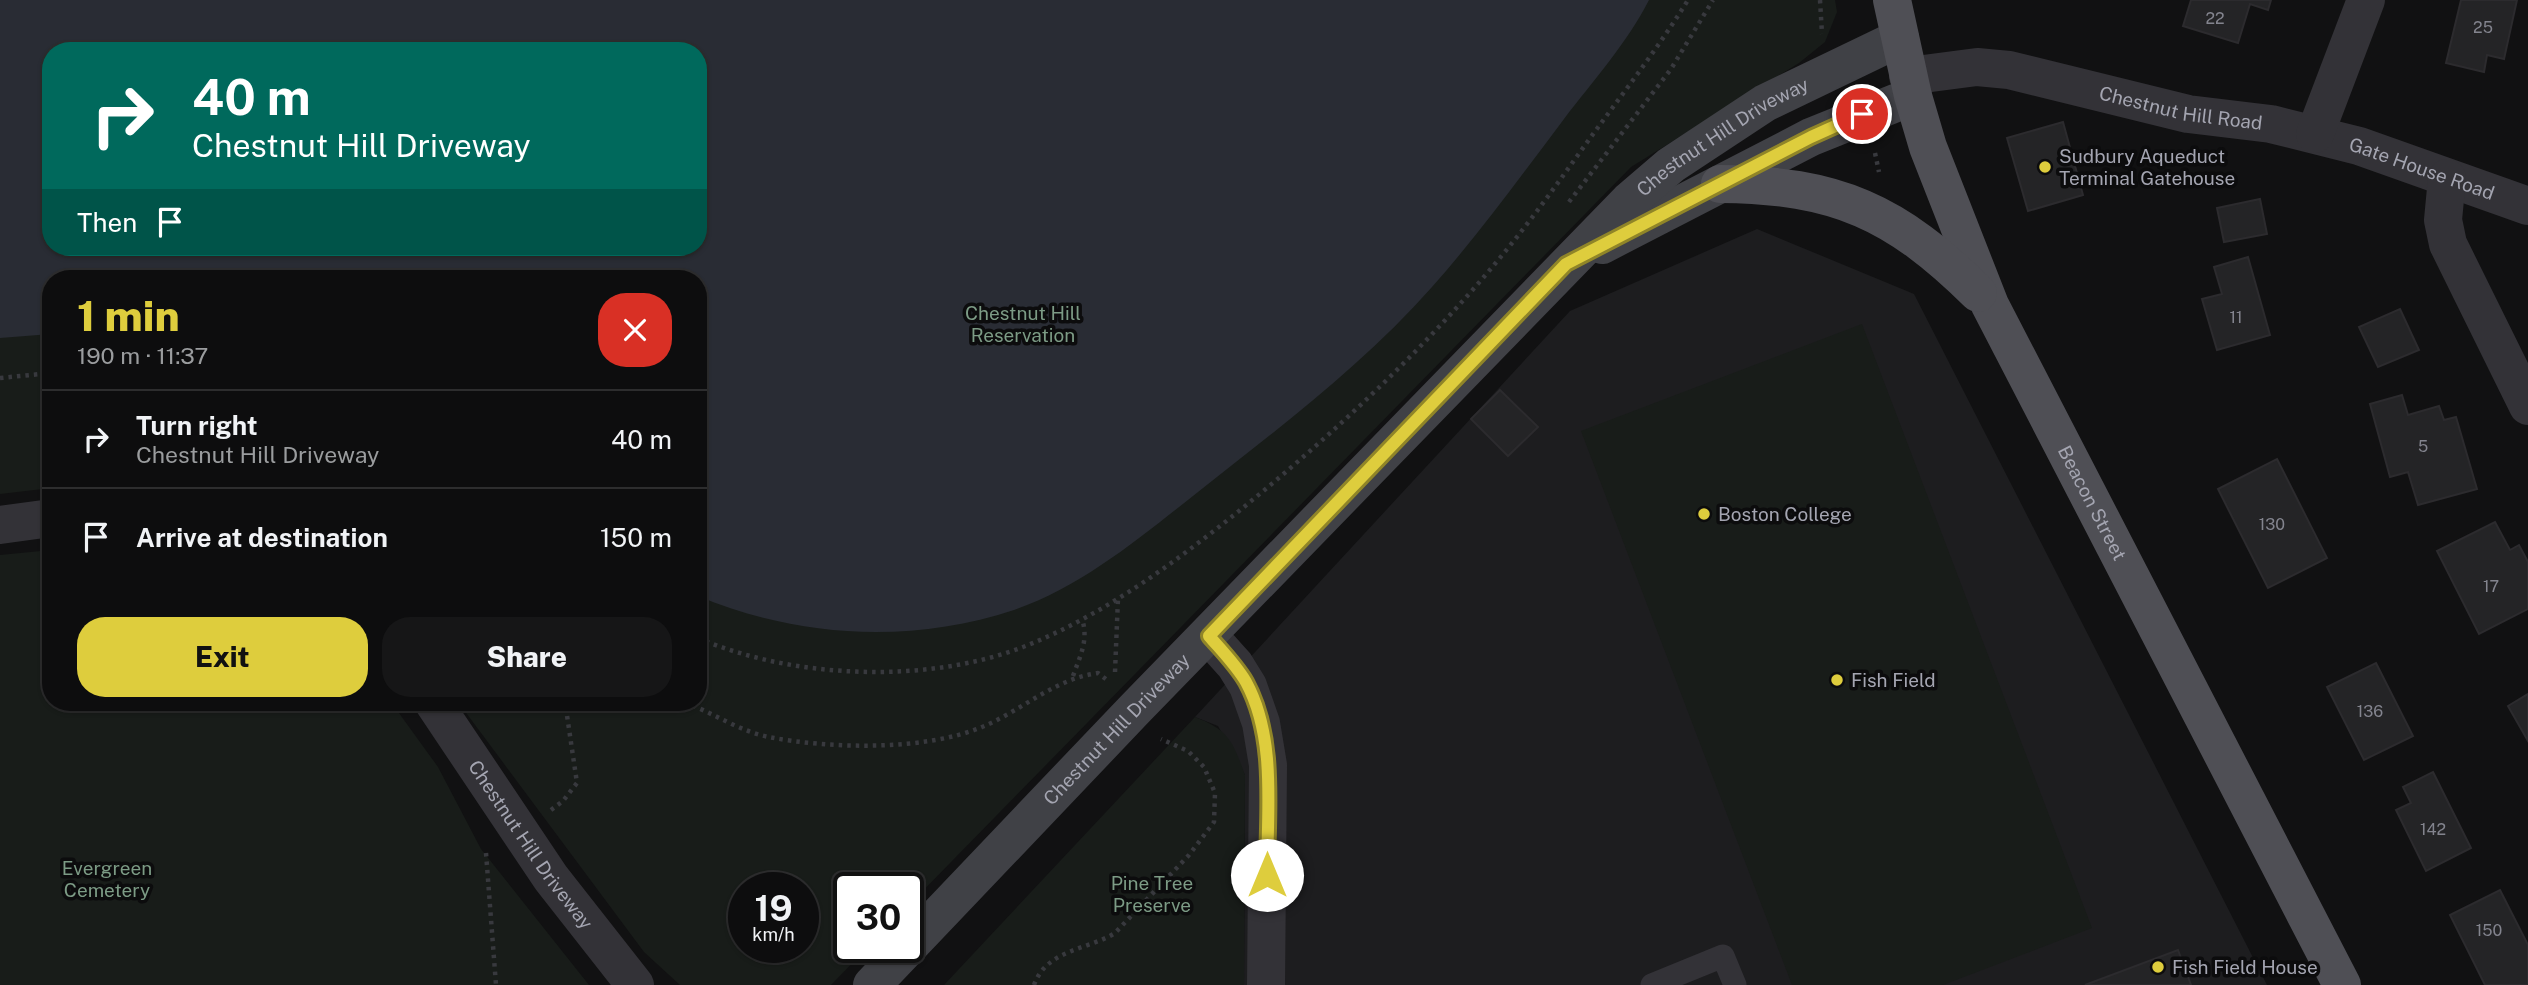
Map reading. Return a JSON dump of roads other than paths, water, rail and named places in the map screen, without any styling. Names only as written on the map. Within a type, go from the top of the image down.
[{"type":"main road","name":"Beacon Street","points":[[1892,0],[1911,86],[1951,209],[1990,305],[2342,985]]},
{"type":"main road","name":"Chestnut Hill Driveway","points":[[872,985],[1566,264],[1661,174],[1715,134],[1765,103],[1900,38]]},
{"type":"main road","name":"Chestnut Hill Driveway","points":[[1566,264],[1911,86]]},
{"type":"main road","points":[[1720,184],[1791,187],[1860,206],[1894,222],[1926,246],[1990,305]]},
{"type":"street","points":[[2315,134],[2366,0]]},
{"type":"street","name":"Chestnut Hill Road","points":[[1911,86],[1977,67],[2009,70],[2188,114],[2271,124],[2315,134]]},
{"type":"street","name":"Gate House Road","points":[[2315,134],[2372,150],[2528,206]]},
{"type":"street","points":[[2447,178],[2443,220],[2448,244],[2528,406]]},
{"type":"street","points":[[0,525],[42,519]]},
{"type":"street","points":[[1209,636],[1235,665],[1248,686],[1261,723],[1266,755],[1266,985]]},
{"type":"street","name":"Chestnut Hill Driveway","points":[[439,711],[551,878],[635,985]]},
{"type":"lane","points":[[1652,985],[1723,956],[1735,985]]},
{"type":"place","name":"Sudbury Aqueduct Terminal Gatehouse","points":[[2045,167]]},
{"type":"place","name":"Boston College","points":[[1704,514]]},
{"type":"place","name":"Fish Field","points":[[1837,680]]},
{"type":"place","name":"Fish Field House","points":[[2158,967]]},
{"type":"park label","name":"Chestnut Hill Reservation","points":[[1023,324]]},
{"type":"park label","name":"Evergreen Cemetery","points":[[107,879]]},
{"type":"park label","name":"Pine Tree Preserve","points":[[1152,894]]}]
